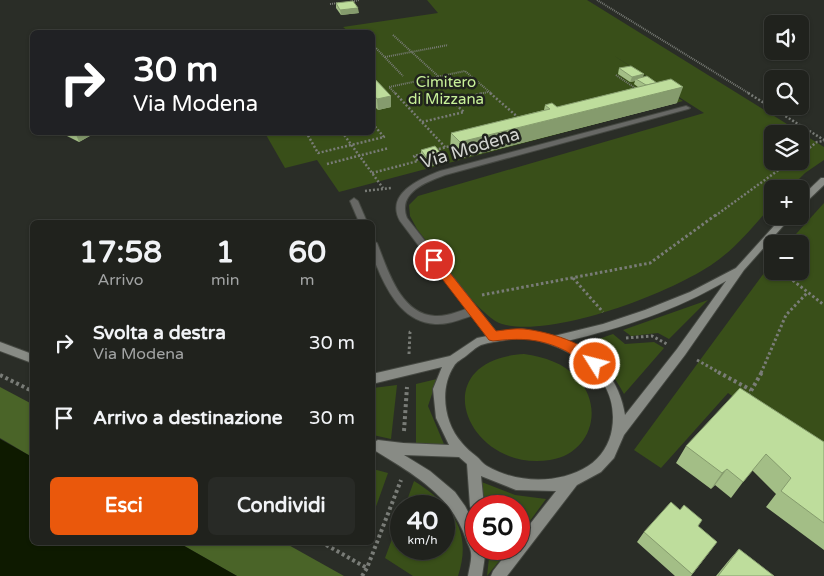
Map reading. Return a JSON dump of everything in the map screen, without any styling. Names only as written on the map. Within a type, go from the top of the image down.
[{"type":"main road","points":[[809,194],[824,180]]},
{"type":"main road","points":[[620,431],[617,399],[604,374],[582,354],[555,340],[522,333],[493,336],[469,346],[452,360],[440,382],[438,404],[443,427],[459,451],[472,463],[504,480],[522,485],[544,486],[572,482],[589,474],[604,462],[615,445],[620,431],[682,352],[741,268],[780,225]]},
{"type":"main road","points":[[555,340],[615,325],[664,309],[707,289],[741,268]]},
{"type":"main road","points":[[0,346],[30,358]]},
{"type":"main road","points":[[375,377],[452,360]]},
{"type":"main road","points":[[375,445],[403,449],[459,451]]},
{"type":"main road","points":[[375,445],[431,478],[451,495],[465,517]]},
{"type":"main road","points":[[472,463],[476,495]]},
{"type":"main road","points":[[498,576],[572,482]]},
{"type":"main road","points":[[475,576],[476,560]]},
{"type":"street","name":"Via Modena","points":[[493,336],[403,219],[400,205],[408,192],[424,181],[466,167],[686,108]]},
{"type":"street","points":[[354,201],[362,220]]},
{"type":"street","points":[[375,249],[402,303],[418,316],[432,320],[444,319],[473,310]]},
{"type":"path","points":[[330,4],[359,0]]},
{"type":"path","points":[[597,0],[824,140]]},
{"type":"path","points":[[394,35],[438,77]]},
{"type":"path","points":[[385,57],[448,45]]},
{"type":"path","points":[[375,47],[403,76]]},
{"type":"path","points":[[445,148],[389,87],[465,71],[523,121]]},
{"type":"path","points":[[616,75],[642,92]]},
{"type":"path","points":[[422,122],[464,112],[452,101],[489,92]]},
{"type":"path","points":[[308,135],[318,153],[384,137],[375,126]]},
{"type":"path","points":[[344,135],[383,188]]},
{"type":"path","points":[[809,148],[817,142],[824,140]]},
{"type":"path","points":[[372,173],[418,161],[414,156],[454,145]]},
{"type":"path","points":[[327,164],[389,148]]},
{"type":"path","points":[[465,301],[474,297],[650,263],[779,170]]},
{"type":"path","points":[[354,201],[354,195],[358,193],[383,188],[408,192]]},
{"type":"path","points":[[573,277],[627,339],[652,336],[751,390]]},
{"type":"path","points":[[793,280],[824,305]]},
{"type":"path","points":[[746,398],[760,374],[786,315],[808,292]]},
{"type":"path","points":[[410,332],[432,320]]},
{"type":"path","points":[[0,375],[30,390]]},
{"type":"path","points":[[326,545],[368,568],[362,576]]},
{"type":"green space","name":"Cimitero di Mizzana","points":[[427,0],[587,0],[764,110],[764,115],[772,115],[789,125],[764,125],[764,170],[809,170],[809,138],[824,147],[824,160],[798,180],[764,180],[764,214],[742,239],[722,257],[678,284],[648,297],[583,318],[524,327],[502,324],[492,319],[481,309],[457,282],[417,229],[410,216],[409,205],[418,196],[704,113],[613,55],[683,101],[339,192],[317,160],[285,168],[266,135],[375,135],[375,30],[347,30],[343,27],[438,13]]},
{"type":"green space","points":[[824,203],[824,461],[728,393],[661,468],[634,450],[764,273],[764,280],[809,280],[809,235],[795,235],[804,225],[809,225],[809,220]]},
{"type":"green space","points":[[708,300],[669,339],[658,333],[631,336],[623,330]]},
{"type":"green space","points":[[613,334],[625,344],[654,342],[664,348],[624,394],[605,367],[578,346]]},
{"type":"green space","points":[[524,354],[547,359],[573,373],[586,391],[591,403],[592,416],[584,440],[564,456],[550,460],[521,459],[496,450],[478,434],[467,414],[465,394],[473,375],[492,361]]},
{"type":"green space","points":[[437,379],[428,406],[446,449],[416,443],[416,384]]},
{"type":"green space","points":[[397,385],[391,439],[375,435],[375,388]]},
{"type":"green space","points":[[0,387],[30,403],[30,456],[0,438]]},
{"type":"green space","points":[[375,470],[388,473],[375,509]]},
{"type":"green space","points":[[414,481],[434,495],[409,495]]},
{"type":"green space","points":[[479,481],[515,495],[483,495]]},
{"type":"green space","points":[[530,497],[546,499],[530,521]]},
{"type":"green space","points":[[455,519],[456,520],[463,545],[458,576],[413,576],[385,558],[390,545],[390,560],[455,560]]},
{"type":"green space","points":[[183,545],[289,545],[344,576],[237,576]]},
{"type":"green space","points":[[489,560],[500,560],[487,576]]},
{"type":"shaded area","points":[[0,439],[30,456],[30,545],[183,545],[237,576],[0,576]]},
{"type":"building","points":[[353,1],[358,8],[340,10],[336,3]]},
{"type":"building","points":[[631,66],[644,74],[632,77],[619,68]]},
{"type":"building","points":[[647,76],[657,83],[646,85],[636,79]]},
{"type":"building","points":[[375,79],[391,96],[377,99],[375,97]]},
{"type":"building","points":[[671,79],[683,87],[460,142],[451,133],[550,109],[545,105],[552,103],[557,107]]},
{"type":"building","points":[[435,146],[444,157],[429,161],[421,150]]},
{"type":"building","points":[[740,388],[824,442],[824,523],[781,491],[791,478],[766,454],[743,482],[727,469],[722,473],[686,446]]},
{"type":"building","points":[[671,502],[680,510],[684,505],[702,520],[698,526],[717,542],[692,574],[644,532]]},
{"type":"building","points":[[739,549],[774,576],[718,576]]},
{"type":"route","points":[[434,260],[493,336],[522,333],[555,340],[582,354],[595,364]]}]
